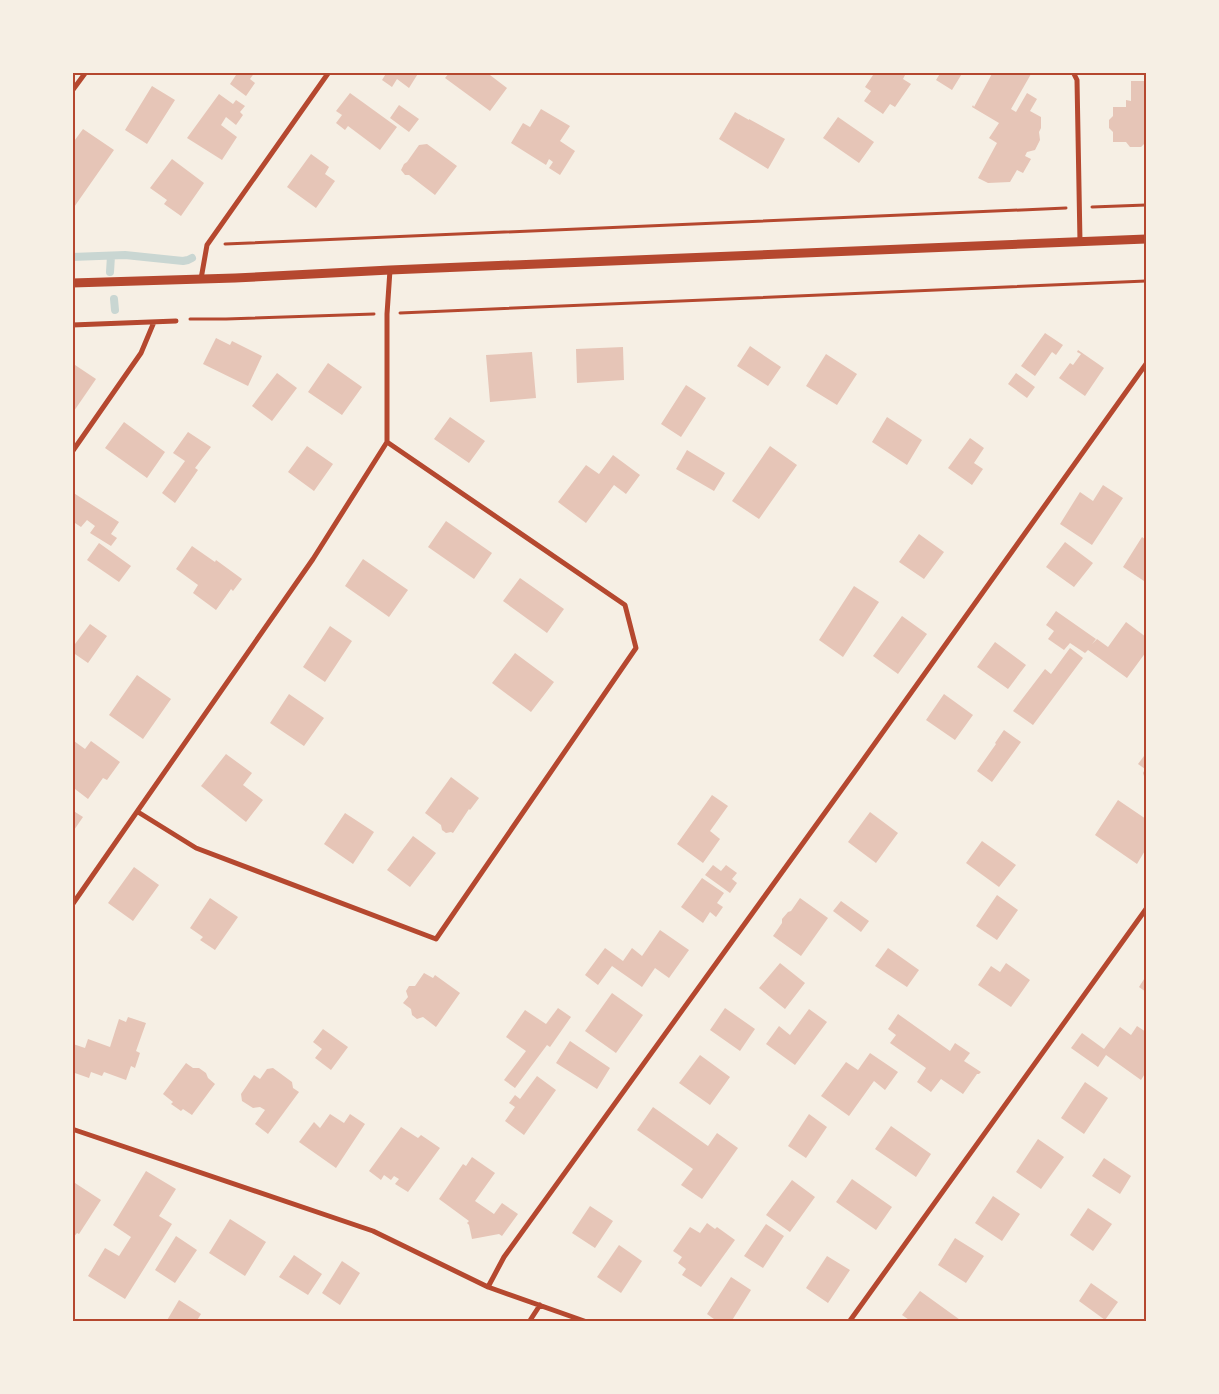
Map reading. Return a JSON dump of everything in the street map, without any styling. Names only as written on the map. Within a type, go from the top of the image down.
[{"type":"street","points":[[72,91],[86,72]]},
{"type":"street","points":[[201,279],[208,245],[329,72]]},
{"type":"street","points":[[1073,72],[1077,80],[1080,242]]},
{"type":"street","points":[[72,283],[1146,239]]},
{"type":"street","points":[[72,905],[313,559],[387,442],[387,314],[390,270]]},
{"type":"street","points":[[72,325],[176,321]]},
{"type":"street","points":[[72,452],[141,354],[154,322]]},
{"type":"street","points":[[488,1286],[504,1257],[1146,364]]},
{"type":"street","points":[[138,812],[196,848],[436,939],[636,648],[625,605],[387,442]]},
{"type":"street","points":[[849,1322],[1146,909]]},
{"type":"street","points":[[72,1129],[373,1231],[488,1286],[587,1322]]},
{"type":"street","points":[[529,1322],[540,1305]]},
{"type":"path","points":[[208,245],[1146,205]]},
{"type":"path","points":[[176,321],[187,319],[387,314],[1146,282]]},
{"type":"building","points":[[238,72],[255,72],[250,79],[255,83],[246,96],[230,84]]},
{"type":"building","points":[[387,72],[419,72],[409,88],[397,79],[392,87],[382,80]]},
{"type":"building","points":[[450,72],[486,72],[507,88],[490,111],[445,78]]},
{"type":"building","points":[[875,72],[901,72],[905,75],[903,79],[911,84],[895,107],[890,104],[883,114],[864,101],[871,91],[865,87]]},
{"type":"building","points":[[941,72],[963,72],[952,90],[936,80]]},
{"type":"building","points":[[993,72],[1027,72],[1031,74],[1011,109],[1016,112],[1027,93],[1037,99],[1030,111],[1041,117],[1040,140],[1035,150],[1027,152],[1025,156],[1031,159],[1023,173],[1017,170],[1010,182],[988,183],[978,178],[997,143],[989,138],[999,123],[972,107],[973,105],[974,107]]},
{"type":"building","points":[[1131,81],[1146,81],[1146,142],[1141,147],[1130,147],[1126,142],[1113,142],[1113,132],[1109,128],[1109,120],[1113,116],[1113,107],[1126,107],[1126,100],[1131,101]]},
{"type":"building","points":[[152,86],[175,100],[147,144],[125,130]]},
{"type":"building","points":[[350,93],[397,127],[380,150],[348,126],[345,130],[336,123],[342,115],[336,111]]},
{"type":"building","points":[[219,94],[233,104],[236,100],[245,106],[240,112],[243,115],[236,125],[226,117],[221,125],[237,137],[222,160],[187,138]]},
{"type":"building","points":[[399,105],[419,119],[409,132],[390,118]]},
{"type":"building","points":[[541,109],[570,126],[560,141],[575,151],[560,175],[549,168],[553,162],[549,159],[546,165],[511,143],[523,123],[530,127]]},
{"type":"building","points":[[735,112],[785,139],[768,169],[719,139]]},
{"type":"building","points":[[838,117],[874,142],[859,163],[823,138]]},
{"type":"building","points":[[83,129],[114,150],[72,210],[72,144]]},
{"type":"building","points":[[427,144],[457,166],[435,195],[409,175],[405,175],[401,170],[419,145]]},
{"type":"building","points":[[311,154],[329,167],[325,174],[335,181],[316,208],[287,187]]},
{"type":"building","points":[[172,159],[204,183],[181,216],[164,204],[167,200],[150,188]]},
{"type":"building","points":[[1045,333],[1063,345],[1056,355],[1052,352],[1035,376],[1021,366]]},
{"type":"building","points":[[216,338],[230,345],[232,341],[262,356],[248,386],[203,364]]},
{"type":"building","points":[[750,346],[781,367],[768,386],[737,366]]},
{"type":"building","points":[[623,347],[624,380],[577,383],[576,349]]},
{"type":"building","points":[[1078,350],[1104,368],[1085,396],[1059,378],[1070,363],[1073,365],[1081,354],[1077,352]]},
{"type":"building","points":[[532,352],[536,398],[490,402],[486,355]]},
{"type":"building","points":[[826,354],[857,374],[837,405],[806,386]]},
{"type":"building","points":[[72,363],[96,379],[74,411],[72,410]]},
{"type":"building","points":[[328,363],[362,387],[342,415],[308,392]]},
{"type":"building","points":[[277,373],[297,388],[272,421],[252,406]]},
{"type":"building","points":[[1016,373],[1035,387],[1027,398],[1008,384]]},
{"type":"building","points":[[686,385],[706,398],[681,437],[661,424]]},
{"type":"building","points":[[450,417],[485,441],[469,463],[434,439]]},
{"type":"building","points":[[887,417],[922,440],[907,465],[872,442]]},
{"type":"building","points":[[124,422],[165,452],[147,478],[105,448]]},
{"type":"building","points":[[188,432],[211,447],[195,468],[198,470],[175,503],[162,493],[185,461],[173,453]]},
{"type":"building","points":[[970,438],[984,448],[974,463],[983,469],[972,485],[948,468]]},
{"type":"building","points":[[307,446],[333,464],[314,491],[288,472]]},
{"type":"building","points":[[770,446],[797,465],[759,519],[732,501]]},
{"type":"building","points":[[687,450],[725,473],[714,491],[676,469]]},
{"type":"building","points":[[613,455],[640,475],[626,494],[614,485],[586,523],[558,502],[586,465],[599,474]]},
{"type":"building","points":[[1103,485],[1123,498],[1092,545],[1060,524],[1080,492],[1093,501]]},
{"type":"building","points":[[72,492],[119,522],[111,534],[117,538],[111,546],[90,533],[95,526],[87,520],[81,527],[72,521]]},
{"type":"building","points":[[446,521],[492,553],[474,579],[428,547]]},
{"type":"building","points":[[919,534],[944,552],[924,579],[899,562]]},
{"type":"building","points":[[1142,537],[1146,540],[1146,577],[1144,581],[1123,567]]},
{"type":"building","points":[[1065,542],[1093,563],[1074,587],[1046,567]]},
{"type":"building","points":[[99,543],[131,566],[119,582],[87,560]]},
{"type":"building","points":[[192,546],[215,562],[216,560],[242,579],[233,591],[231,589],[216,610],[193,593],[198,585],[176,569]]},
{"type":"building","points":[[363,559],[408,590],[389,617],[345,586]]},
{"type":"building","points":[[520,578],[564,609],[547,633],[503,601]]},
{"type":"building","points":[[854,586],[879,602],[843,657],[819,640]]},
{"type":"building","points":[[1056,611],[1096,639],[1092,644],[1097,639],[1108,647],[1126,622],[1146,637],[1146,652],[1127,678],[1088,650],[1085,653],[1070,643],[1064,650],[1048,639],[1054,631],[1046,625]]},
{"type":"building","points":[[902,616],[927,634],[898,674],[873,656]]},
{"type":"building","points":[[90,624],[107,636],[88,663],[72,652],[72,648]]},
{"type":"building","points":[[330,626],[352,641],[325,682],[303,667]]},
{"type":"building","points":[[995,642],[1026,665],[1008,689],[977,667]]},
{"type":"building","points":[[1070,648],[1083,658],[1033,725],[1013,711],[1045,669],[1051,674]]},
{"type":"building","points":[[515,653],[554,682],[531,712],[492,683]]},
{"type":"building","points":[[137,675],[171,699],[143,739],[109,715]]},
{"type":"building","points":[[289,694],[324,718],[304,746],[270,723]]},
{"type":"building","points":[[944,694],[973,715],[955,740],[926,720]]},
{"type":"building","points":[[1004,730],[1021,742],[992,782],[977,771]]},
{"type":"building","points":[[74,741],[85,749],[91,741],[120,762],[107,780],[103,778],[88,799],[75,789],[72,789],[72,744]]},
{"type":"building","points":[[1146,748],[1146,778],[1143,773],[1145,769],[1138,764],[1144,756]]},
{"type":"building","points":[[226,754],[252,773],[243,785],[263,800],[246,822],[201,786]]},
{"type":"building","points":[[451,777],[479,798],[453,833],[446,833],[442,830],[441,825],[425,813]]},
{"type":"building","points":[[712,795],[728,806],[710,831],[720,839],[703,863],[677,844]]},
{"type":"building","points":[[1118,800],[1146,819],[1146,849],[1137,864],[1095,835]]},
{"type":"building","points":[[72,810],[83,817],[72,833]]},
{"type":"building","points":[[870,812],[898,833],[876,863],[848,842]]},
{"type":"building","points":[[345,813],[374,832],[353,864],[324,844]]},
{"type":"building","points":[[413,836],[436,853],[410,887],[387,870]]},
{"type":"building","points":[[982,841],[1016,865],[999,887],[966,863]]},
{"type":"building","points":[[713,865],[721,871],[726,865],[737,873],[732,879],[737,883],[730,893],[705,875]]},
{"type":"building","points":[[134,867],[159,885],[133,921],[108,903]]},
{"type":"building","points":[[702,878],[724,893],[717,903],[723,907],[716,917],[710,912],[703,923],[681,907]]},
{"type":"building","points":[[997,895],[1018,910],[997,940],[976,926]]},
{"type":"building","points":[[210,898],[238,917],[215,950],[200,940],[203,937],[190,928]]},
{"type":"building","points":[[800,898],[828,918],[801,956],[773,936],[782,923],[782,919],[791,911]]},
{"type":"building","points":[[841,901],[869,921],[861,932],[833,911]]},
{"type":"building","points":[[660,930],[689,950],[669,978],[655,968],[642,987],[612,966],[598,985],[585,975],[605,948],[623,961],[632,948],[642,956]]},
{"type":"building","points":[[888,948],[919,970],[907,987],[875,966]]},
{"type":"building","points":[[780,963],[805,983],[785,1009],[759,988]]},
{"type":"building","points":[[1006,963],[1030,980],[1011,1007],[978,985],[991,966],[1000,972]]},
{"type":"building","points":[[424,973],[433,978],[435,975],[460,993],[436,1027],[423,1017],[417,1019],[412,1015],[411,1009],[403,1003],[408,997],[406,991],[409,986],[415,986]]},
{"type":"building","points":[[1146,976],[1146,992],[1139,987]]},
{"type":"building","points":[[612,993],[643,1015],[616,1053],[585,1031]]},
{"type":"building","points":[[558,1008],[571,1017],[550,1047],[547,1045],[515,1088],[504,1080],[526,1051],[506,1037],[525,1010],[546,1024]]},
{"type":"building","points":[[725,1008],[755,1029],[740,1051],[710,1030]]},
{"type":"building","points":[[809,1009],[827,1022],[795,1065],[766,1044],[779,1026],[790,1035]]},
{"type":"building","points":[[898,1014],[950,1051],[955,1043],[970,1053],[964,1061],[981,1072],[977,1074],[963,1094],[941,1079],[931,1092],[917,1082],[926,1068],[890,1043],[896,1035],[888,1029]]},
{"type":"building","points":[[128,1017],[146,1023],[136,1051],[140,1053],[135,1068],[131,1066],[126,1080],[104,1072],[102,1076],[91,1072],[89,1078],[72,1072],[73,1044],[85,1048],[88,1039],[110,1047],[119,1019],[126,1022]]},
{"type":"building","points":[[1137,1026],[1146,1032],[1146,1072],[1141,1080],[1106,1055],[1098,1067],[1071,1048],[1082,1033],[1104,1049],[1120,1027],[1131,1035]]},
{"type":"building","points":[[323,1029],[348,1047],[331,1070],[315,1058],[322,1049],[313,1042]]},
{"type":"building","points":[[570,1041],[610,1068],[597,1089],[556,1063]]},
{"type":"building","points":[[870,1053],[898,1072],[885,1090],[874,1081],[849,1116],[821,1096],[846,1062],[858,1070]]},
{"type":"building","points":[[700,1055],[730,1077],[710,1105],[679,1083]]},
{"type":"building","points":[[186,1063],[206,1073],[208,1078],[215,1084],[192,1115],[183,1109],[181,1111],[171,1104],[173,1102],[163,1094]]},
{"type":"building","points":[[273,1068],[292,1082],[293,1088],[299,1092],[268,1134],[255,1124],[265,1110],[260,1107],[253,1108],[242,1101],[241,1094],[254,1075],[260,1079],[267,1069]]},
{"type":"building","points":[[537,1076],[556,1090],[524,1135],[505,1121],[515,1107],[509,1103],[515,1095],[520,1099]]},
{"type":"building","points":[[1085,1082],[1108,1098],[1084,1134],[1061,1118]]},
{"type":"building","points":[[653,1107],[708,1146],[717,1133],[738,1148],[702,1199],[681,1185],[693,1169],[637,1130]]},
{"type":"building","points":[[330,1114],[344,1123],[350,1114],[365,1124],[336,1168],[299,1142],[314,1122],[320,1128]]},
{"type":"building","points":[[809,1114],[827,1127],[806,1158],[788,1146]]},
{"type":"building","points":[[891,1126],[931,1154],[916,1177],[875,1149]]},
{"type":"building","points":[[401,1127],[418,1138],[421,1135],[440,1148],[408,1192],[395,1184],[399,1179],[394,1176],[391,1180],[384,1175],[381,1180],[369,1171]]},
{"type":"building","points":[[1038,1139],[1064,1157],[1041,1189],[1016,1172]]},
{"type":"building","points":[[472,1157],[495,1173],[475,1201],[494,1214],[502,1203],[518,1214],[502,1236],[499,1234],[472,1239],[467,1223],[469,1221],[439,1199],[463,1164],[466,1166]]},
{"type":"building","points":[[1104,1158],[1131,1176],[1120,1194],[1092,1176]]},
{"type":"building","points":[[146,1171],[176,1189],[159,1216],[172,1224],[125,1299],[88,1276],[105,1248],[119,1256],[131,1237],[113,1225]]},
{"type":"building","points":[[852,1179],[892,1207],[876,1230],[836,1202]]},
{"type":"building","points":[[792,1180],[815,1197],[790,1232],[766,1215]]},
{"type":"building","points":[[75,1183],[101,1200],[79,1234],[77,1233],[72,1239],[72,1187]]},
{"type":"building","points":[[993,1196],[1020,1214],[1002,1241],[975,1223]]},
{"type":"building","points":[[590,1206],[613,1221],[595,1248],[572,1233]]},
{"type":"building","points":[[1088,1208],[1112,1224],[1093,1251],[1070,1235]]},
{"type":"building","points":[[230,1219],[266,1242],[245,1276],[209,1253]]},
{"type":"building","points":[[707,1223],[715,1229],[717,1227],[735,1240],[701,1287],[682,1275],[686,1269],[678,1263],[682,1257],[673,1251],[690,1227],[700,1233]]},
{"type":"building","points":[[766,1224],[784,1236],[763,1268],[744,1256]]},
{"type":"building","points":[[176,1236],[197,1250],[175,1283],[155,1270]]},
{"type":"building","points":[[955,1238],[984,1256],[966,1283],[938,1265]]},
{"type":"building","points":[[619,1245],[642,1261],[621,1293],[597,1277]]},
{"type":"building","points":[[294,1255],[322,1274],[308,1295],[279,1277]]},
{"type":"building","points":[[827,1256],[850,1270],[828,1303],[806,1288]]},
{"type":"building","points":[[342,1261],[360,1273],[340,1305],[322,1293]]},
{"type":"building","points":[[731,1277],[751,1290],[731,1322],[718,1322],[707,1314]]},
{"type":"building","points":[[1091,1283],[1118,1302],[1105,1320],[1079,1301]]},
{"type":"building","points":[[920,1291],[963,1322],[912,1322],[902,1315]]},
{"type":"building","points":[[179,1300],[201,1314],[196,1322],[166,1322]]},
{"type":"waterway","points":[[72,257],[125,255],[183,261],[192,258]]},
{"type":"waterway","points":[[110,272],[111,256]]},
{"type":"waterway","points":[[114,299],[115,310]]}]
